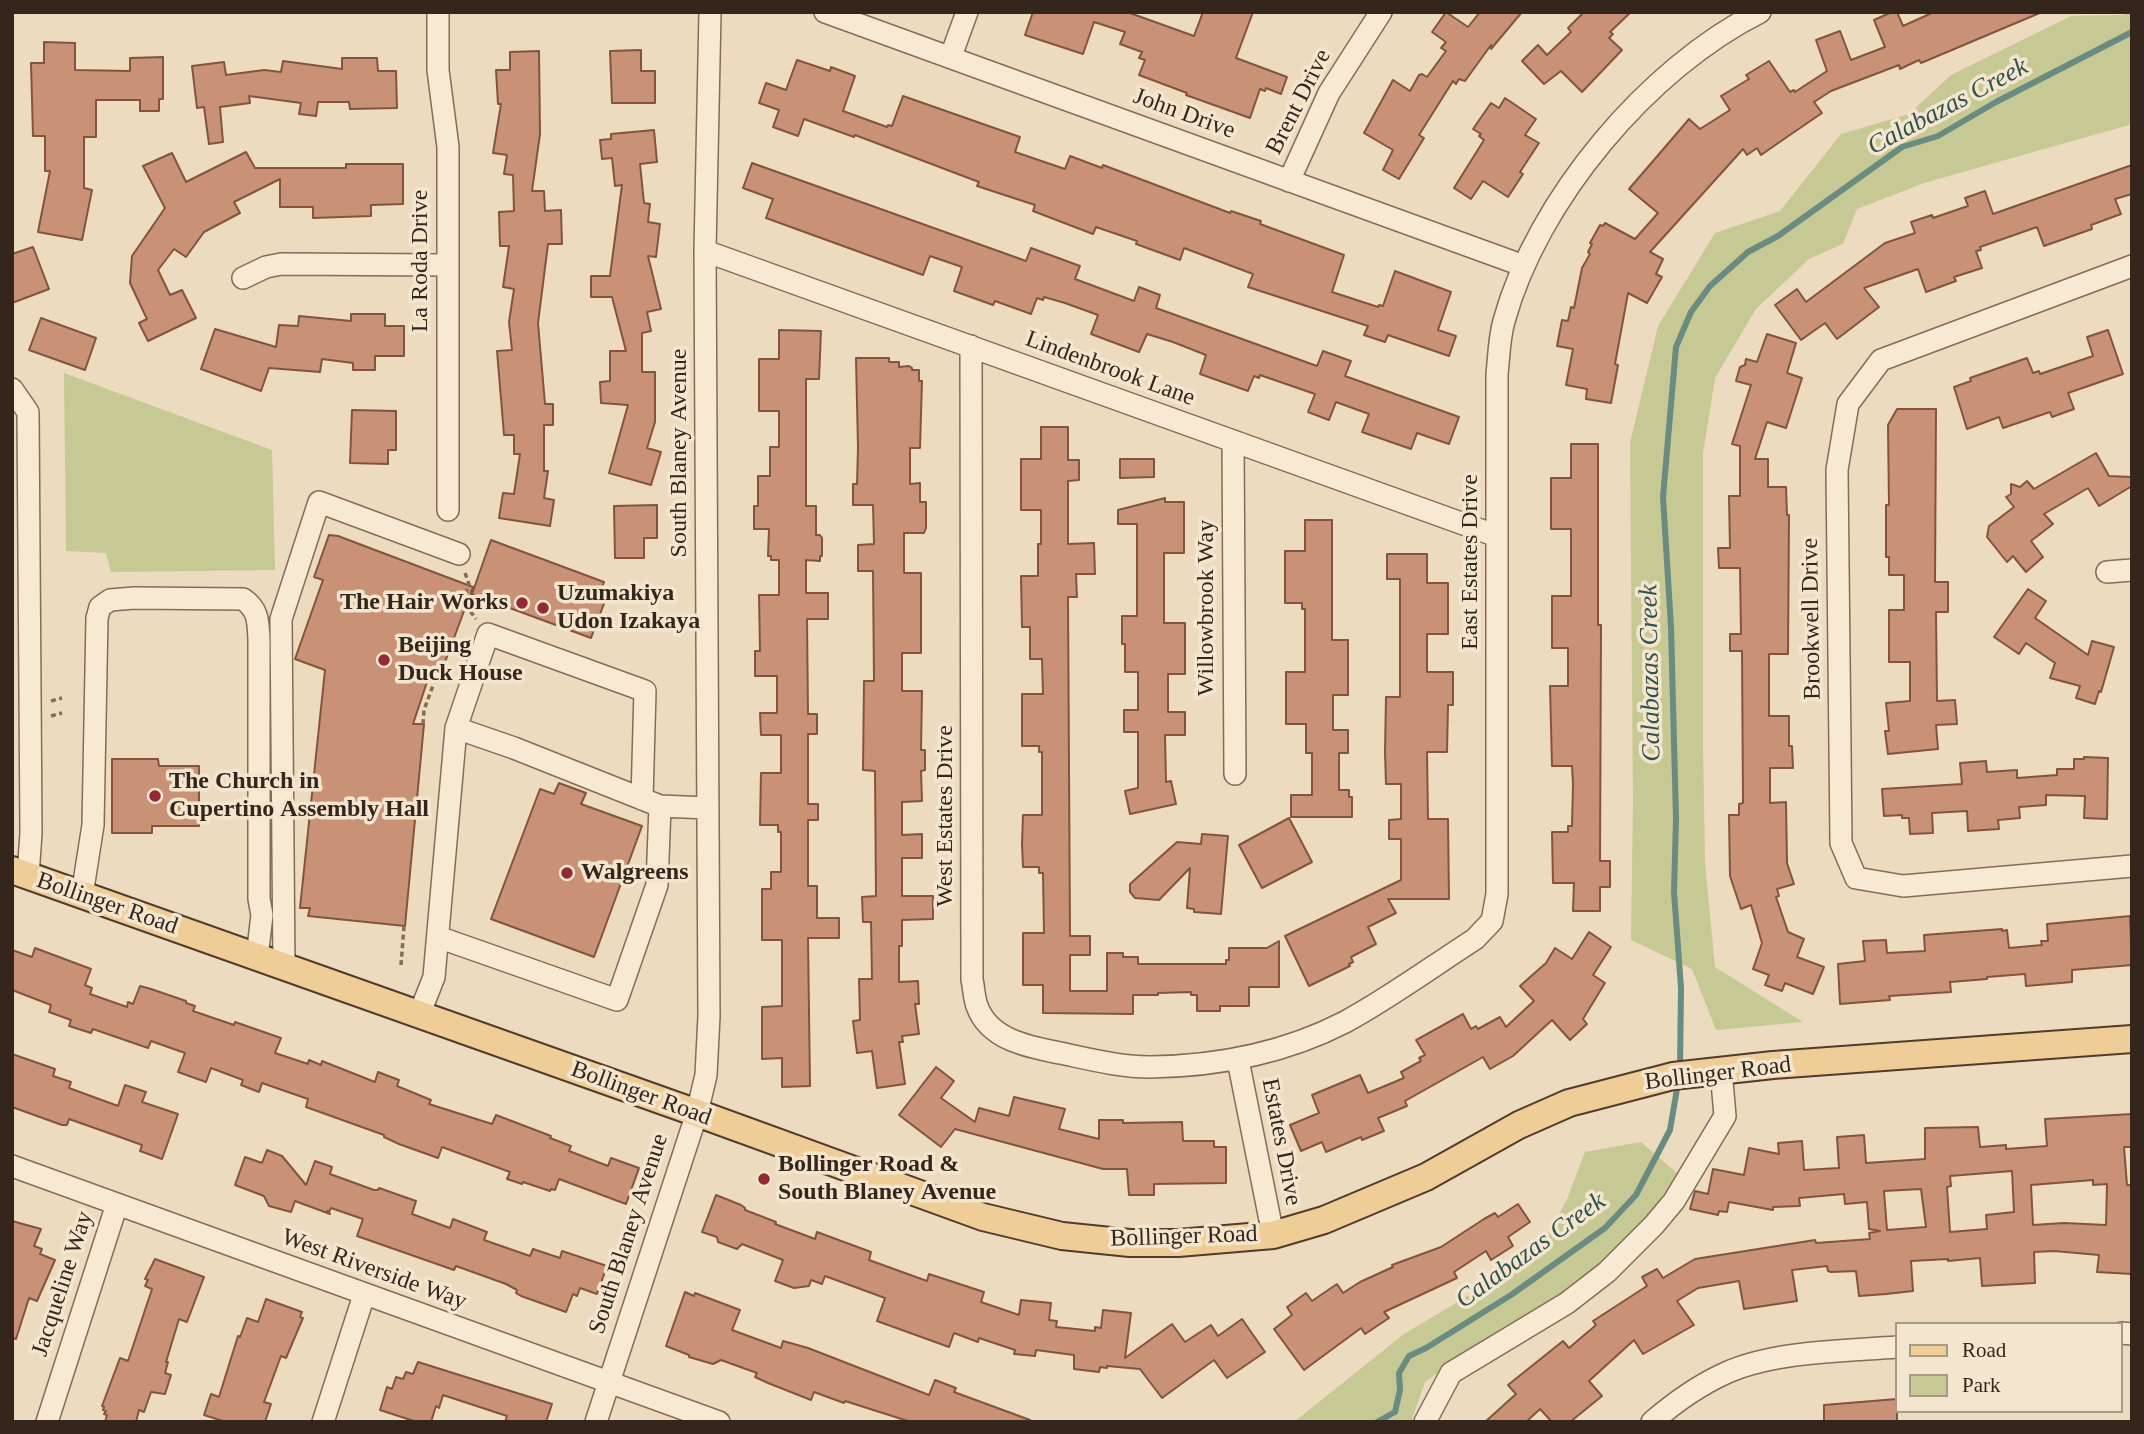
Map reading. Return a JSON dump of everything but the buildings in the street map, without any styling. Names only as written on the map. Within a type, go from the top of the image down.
[{"type":"main road","name":"Bollinger Road","points":[[20,873],[983,1217],[1062,1236],[1130,1243],[1273,1235],[1324,1220],[1426,1177],[1519,1125],[1569,1103],[1640,1083],[1716,1071],[2132,1038]]},
{"type":"street","name":"La Roda Drive","points":[[438,12],[438,70],[448,147],[448,510]]},
{"type":"street","name":"South Blaney Avenue","points":[[596,1422],[706,1075],[709,1016],[705,251],[710,12]]},
{"type":"street","name":"John Drive","points":[[825,12],[1524,266]]},
{"type":"street","points":[[951,57],[967,12]]},
{"type":"street","name":"Brent Drive","points":[[1289,181],[1329,93],[1381,12]]},
{"type":"street","name":"East Estates Drive","points":[[1238,1060],[1299,1042],[1345,1021],[1475,939],[1492,921],[1497,894],[1497,374],[1503,323],[1524,266],[1560,199],[1603,141],[1642,99],[1689,58],[1760,12]]},
{"type":"street","name":"Lindenbrook Lane","points":[[705,251],[1497,536]]},
{"type":"street","points":[[243,278],[266,267],[281,264],[446,265]]},
{"type":"street","name":"Brookwell Drive","points":[[2132,266],[1881,360],[1848,404],[1837,470],[1841,843],[1856,878],[1903,886],[2132,866]]},
{"type":"street","name":"West Estates Drive","points":[[971,346],[972,980],[977,1006],[986,1022],[1003,1037],[1062,1054],[1148,1067],[1238,1060]]},
{"type":"street","points":[[12,390],[28,412],[21,529],[31,833],[20,873]]},
{"type":"street","name":"Willowbrook Way","points":[[1233,441],[1235,774]]},
{"type":"street","points":[[284,967],[281,619],[320,502],[459,554]]},
{"type":"street","points":[[2107,572],[2132,570]]},
{"type":"street","points":[[82,895],[93,825],[97,618],[100,607],[110,600],[134,598],[243,599],[253,606],[258,616],[259,640],[259,899],[262,915],[257,957]]},
{"type":"street","points":[[419,1015],[434,977],[456,728],[488,634],[645,691],[657,885],[617,1000],[438,937]]},
{"type":"street","points":[[456,728],[651,802],[708,808]]},
{"type":"street","name":"Estates Drive","points":[[1238,1060],[1273,1235]]},
{"type":"street","points":[[1425,1422],[1451,1373],[1567,1303],[1606,1272],[1674,1201],[1725,1116],[1716,1071]]},
{"type":"street","name":"West Riverside Way","points":[[12,1166],[719,1422]]},
{"type":"street","name":"Jacqueline Way","points":[[47,1422],[117,1203]]},
{"type":"street","points":[[323,1422],[364,1295]]},
{"type":"street","points":[[1652,1422],[1675,1402],[1729,1371],[1788,1356],[1896,1347]]},
{"type":"path","points":[[459,554],[469,584],[463,603],[488,634]]},
{"type":"path","points":[[423,724],[424,710],[439,669]]},
{"type":"path","points":[[401,965],[404,926]]},
{"type":"green space","points":[[2125,12],[2132,12],[2132,122],[2129,125],[1924,183],[1857,209],[1843,244],[1809,259],[1756,309],[1715,378],[1703,454],[1703,745],[1705,863],[1715,967],[1803,1022],[1716,1030],[1692,969],[1631,940],[1633,801],[1630,443],[1658,326],[1715,233],[1780,211],[1841,134],[1909,114],[1951,75],[2071,16],[2124,15]]},
{"type":"green space","points":[[64,373],[272,450],[275,570],[111,572],[106,553],[66,551]]},
{"type":"green space","points":[[1641,1142],[1678,1174],[1647,1218],[1592,1270],[1555,1299],[1463,1354],[1425,1382],[1411,1422],[1294,1422],[1404,1334],[1481,1288],[1548,1236],[1567,1199],[1585,1152]]},
{"type":"waterway","name":"Calabazas Creek","points":[[1680,1069],[1681,988],[1674,892],[1676,818],[1671,627],[1663,497],[1676,347],[1691,312],[1710,286],[1748,252],[1778,236],[1902,147],[1938,136],[1996,102],[2132,32]]},
{"type":"waterway","name":"Calabazas Creek","points":[[1377,1422],[1395,1412],[1400,1390],[1399,1373],[1409,1356],[1511,1295],[1605,1228],[1636,1195],[1670,1130],[1678,1083]]},
{"type":"place","name":"The Hair Works","points":[[522,603]]},
{"type":"place","name":"Uzumakiya Udon Izakaya","points":[[543,608]]},
{"type":"place","name":"Beijing Duck House","points":[[384,660]]},
{"type":"place","name":"The Church in Cupertino Assembly Hall","points":[[155,796]]},
{"type":"place","name":"Walgreens","points":[[567,873]]},
{"type":"place","name":"Bollinger Road & South Blaney Avenue","points":[[764,1179]]}]
